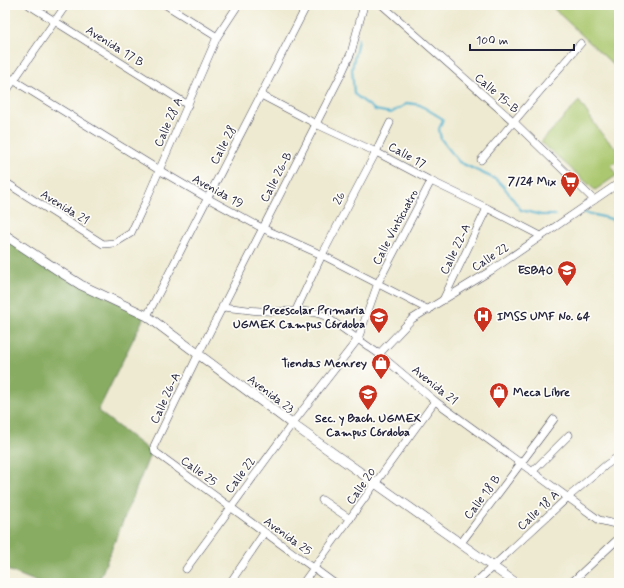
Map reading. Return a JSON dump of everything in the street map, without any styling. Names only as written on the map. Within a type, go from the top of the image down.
[{"type":"street","name":"Avenida 17 B","points":[[30,5],[188,105]]},
{"type":"street","points":[[5,93],[66,5]]},
{"type":"street","points":[[166,5],[217,37]]},
{"type":"street","name":"Calle 28 A","points":[[115,243],[131,233],[146,203],[217,37],[238,5]]},
{"type":"street","name":"Calle 28","points":[[147,316],[307,5]]},
{"type":"street","name":"Calle 26-B","points":[[198,354],[316,124],[351,52],[364,5]]},
{"type":"street","name":"Calle 15-B","points":[[382,5],[513,121],[594,200]]},
{"type":"street","points":[[481,160],[581,43]]},
{"type":"street","name":"Avenida 19","points":[[5,75],[207,198],[262,228],[322,255],[429,310]]},
{"type":"street","name":"Calle 17","points":[[261,95],[540,236]]},
{"type":"street","name":"26","points":[[296,310],[322,255],[390,122]]},
{"type":"street","name":"Calle Vinticuatro","points":[[358,339],[378,283],[431,181]]},
{"type":"street","name":"Avenida 21","points":[[5,182],[103,244],[115,243]]},
{"type":"street","name":"Calle 22","points":[[379,354],[406,324],[492,270],[619,183]]},
{"type":"street","name":"Calle 22-A","points":[[443,300],[487,208]]},
{"type":"street","name":"Avenida 23","points":[[5,235],[62,274],[147,316],[292,424],[516,583]]},
{"type":"street","name":"Avenida 21","points":[[222,307],[262,311],[296,310],[318,313],[325,316],[379,354],[435,401],[567,498],[598,520],[619,525]]},
{"type":"street","name":"Calle 22","points":[[186,569],[292,424],[358,339]]},
{"type":"street","name":"Calle 26-A","points":[[155,452],[154,446],[198,354]]},
{"type":"street","name":"Calle 20","points":[[303,583],[435,401]]},
{"type":"street","name":"Calle 18 B","points":[[461,543],[554,419]]},
{"type":"street","points":[[532,472],[569,435]]},
{"type":"street","name":"Calle 25","points":[[155,452],[230,507]]},
{"type":"street","name":"Calle 18 A","points":[[475,583],[567,498],[619,456]]},
{"type":"street","points":[[322,500],[350,519]]},
{"type":"street","name":"Avenida 25","points":[[230,507],[334,583]]},
{"type":"street","points":[[230,583],[264,533]]},
{"type":"street","points":[[571,583],[619,538]]},
{"type":"green space","points":[[550,5],[619,5],[619,70]]},
{"type":"green space","points":[[579,101],[601,133],[619,152],[619,160],[611,165],[617,175],[595,190],[541,142]]},
{"type":"green space","points":[[5,238],[144,317],[98,411],[151,452],[98,583],[40,583],[5,569]]},
{"type":"waterway","points":[[358,39],[352,69],[354,94],[375,110],[391,113],[408,103],[420,105],[443,119],[439,129],[441,139],[459,162],[497,180],[521,210],[541,215],[555,215]]},
{"type":"waterway","points":[[583,212],[611,219],[619,227]]},
{"type":"place","name":"7/24 Mix","points":[[570,198]]},
{"type":"place","name":"ESBAO","points":[[567,287]]},
{"type":"place","name":"IMSS UMF No. 64","points":[[483,333]]},
{"type":"place","name":"Preescolar Primaria UGMEX Campus Córdoba","points":[[379,334]]},
{"type":"place","name":"Tiendas Menrey","points":[[381,380]]},
{"type":"place","name":"Meca Libre","points":[[499,409]]},
{"type":"place","name":"Sec. y Bach. UGMEX Campus Córdoba","points":[[368,411]]}]
